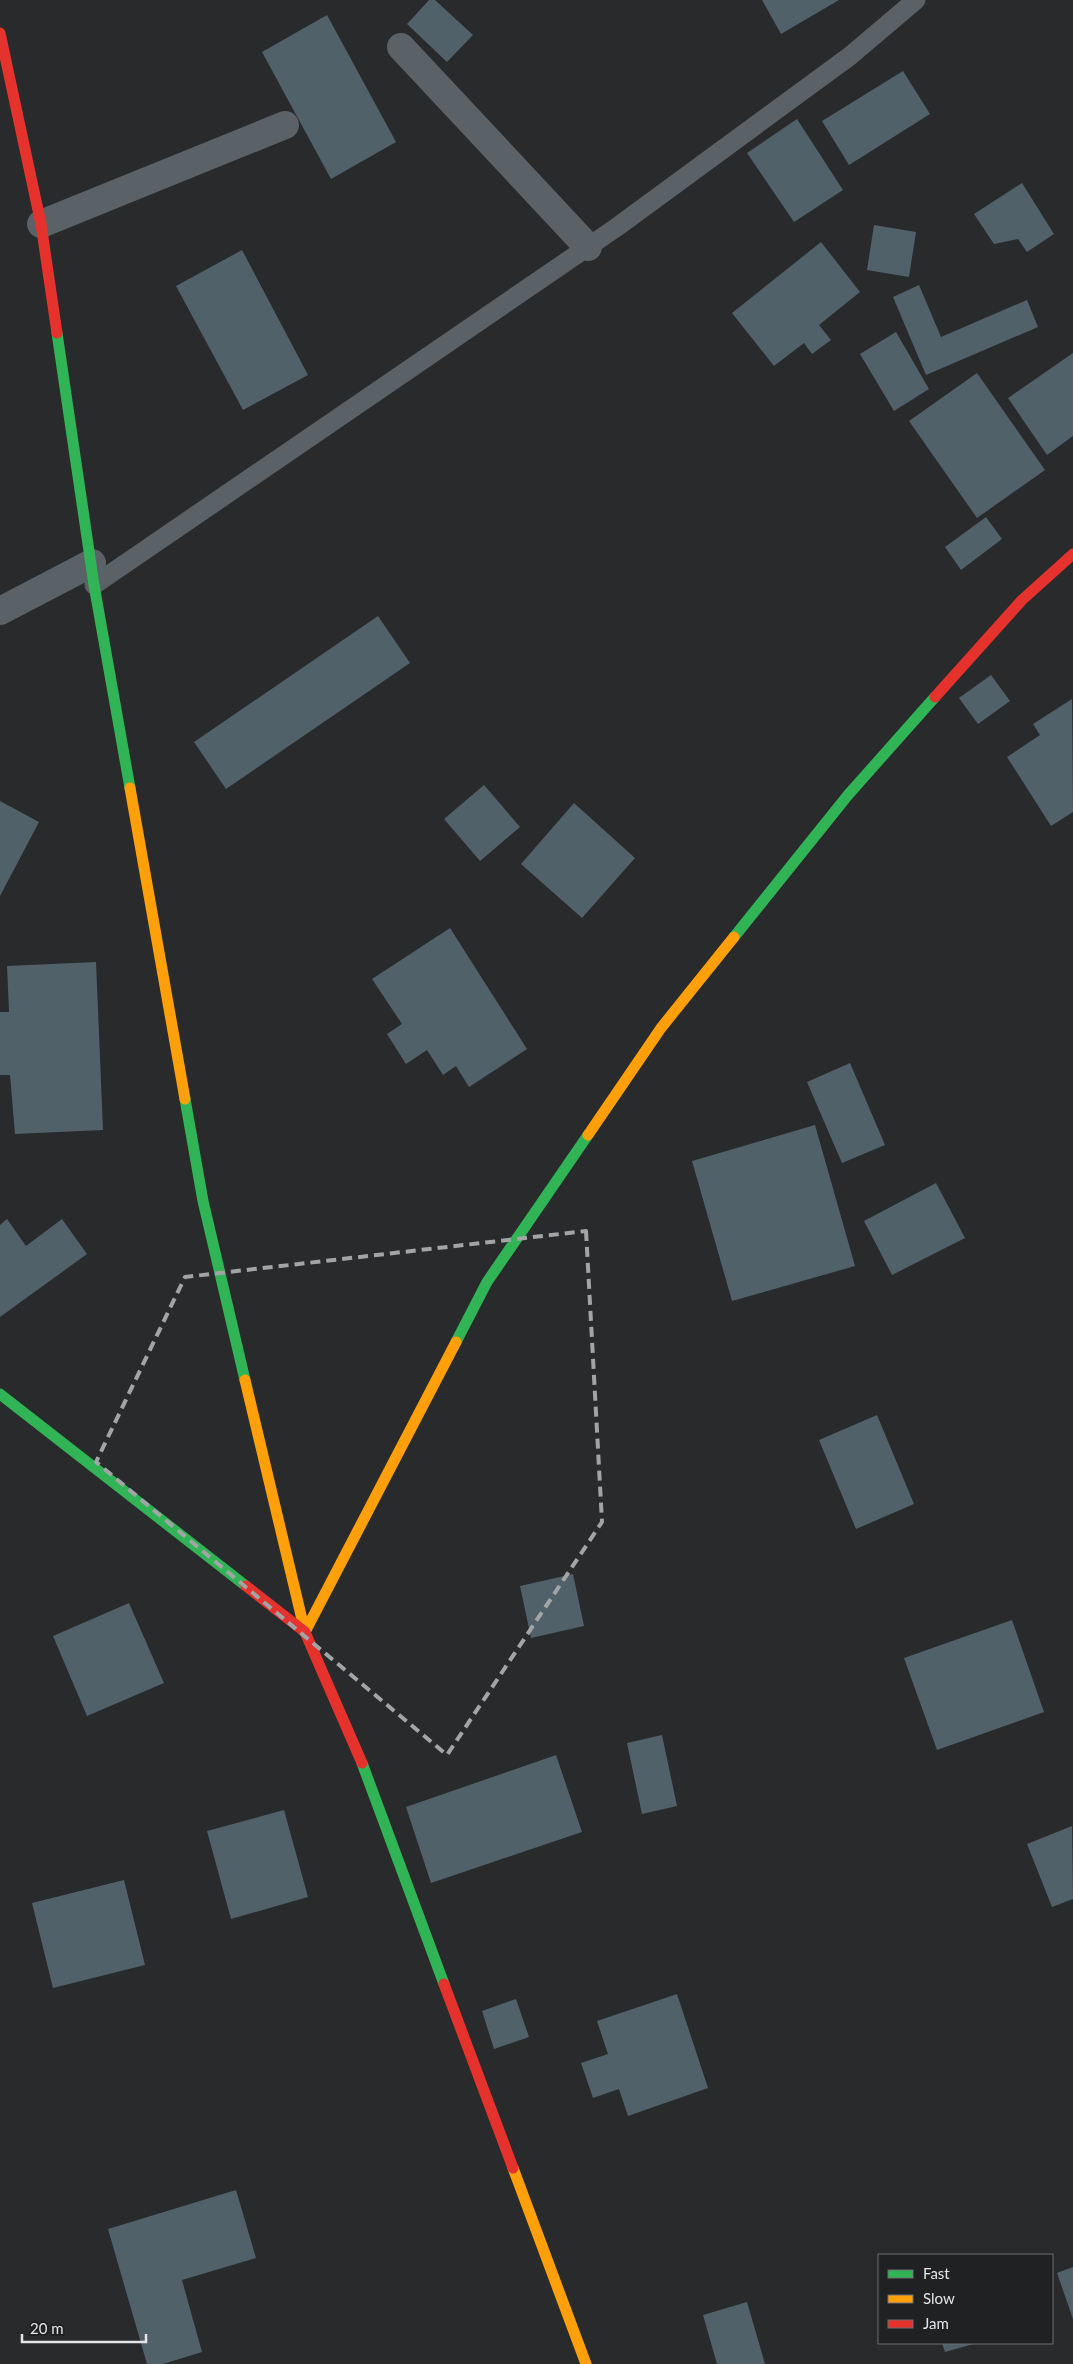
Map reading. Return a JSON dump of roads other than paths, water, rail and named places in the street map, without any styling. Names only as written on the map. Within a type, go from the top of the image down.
[{"type":"street","points":[[0,33],[41,224],[93,574],[203,1201],[305,1632],[359,1756],[586,2364]]},
{"type":"street","points":[[400,47],[588,246]]},
{"type":"street","points":[[41,224],[285,125]]},
{"type":"street","points":[[305,1632],[487,1282],[660,1028],[848,795],[1022,600],[1073,554]]},
{"type":"street","points":[[0,611],[93,574]]},
{"type":"street","points":[[0,1394],[305,1632]]},
{"type":"lane","points":[[93,574],[588,246],[850,56],[916,0]]}]
